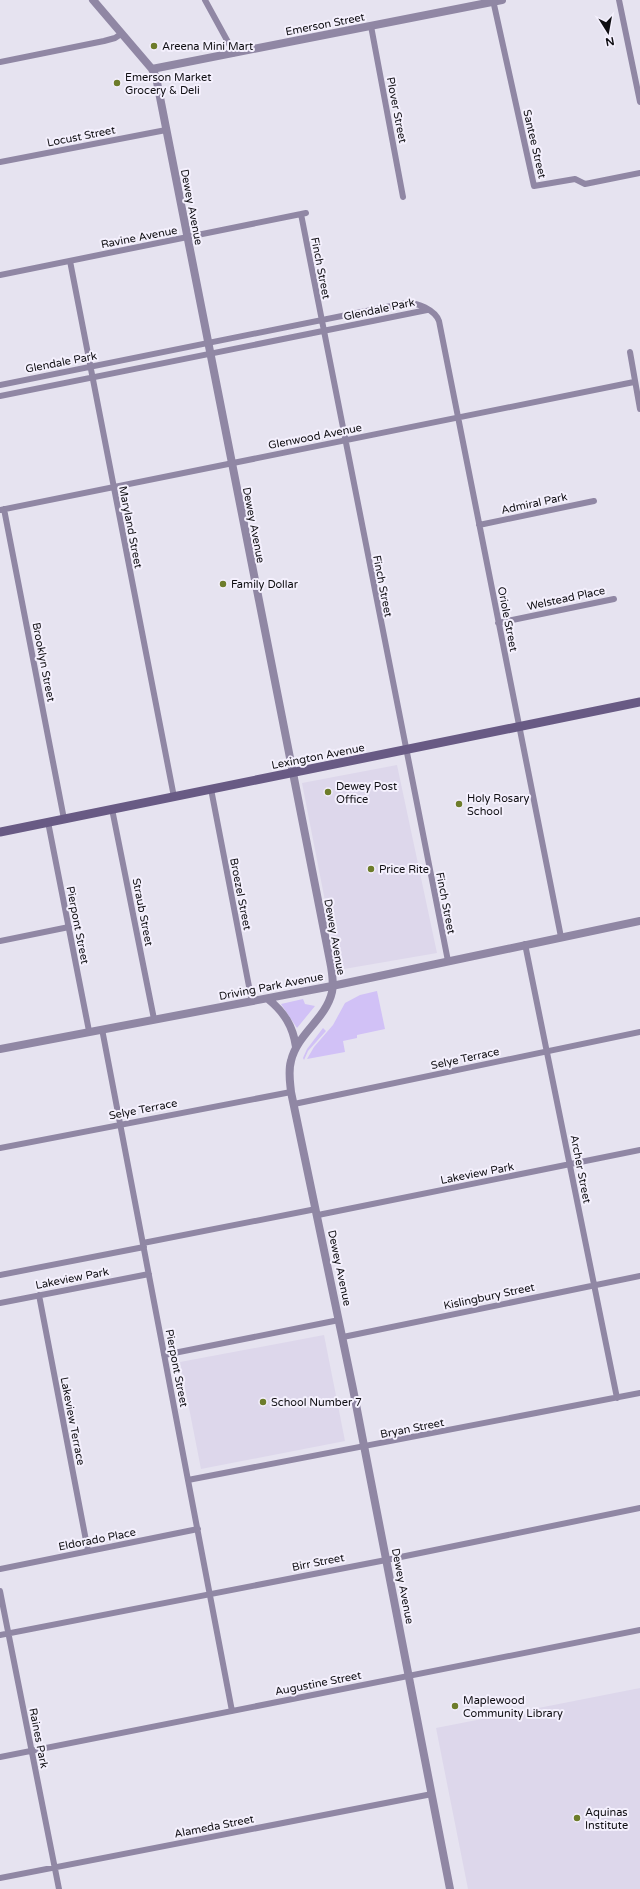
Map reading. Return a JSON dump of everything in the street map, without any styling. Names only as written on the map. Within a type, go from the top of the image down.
[{"type":"main road","name":"Lexington Avenue","points":[[0,832],[640,702]]},
{"type":"street","name":"Dewey Avenue","points":[[93,0],[152,69],[156,80],[330,961],[332,986],[327,1006],[296,1047],[290,1066],[291,1092],[343,1336],[450,1889]]},
{"type":"street","points":[[205,0],[234,53]]},
{"type":"street","name":"Emerson Street","points":[[152,69],[502,0]]},
{"type":"street","points":[[619,0],[640,102]]},
{"type":"street","name":"Santee Street","points":[[493,1],[534,186],[575,178],[585,184],[640,173]]},
{"type":"street","name":"Plover Street","points":[[371,26],[403,197]]},
{"type":"street","points":[[0,62],[104,41],[115,38],[121,34]]},
{"type":"street","name":"Locust Street","points":[[0,162],[166,130]]},
{"type":"street","name":"Ravine Avenue","points":[[0,275],[303,214]]},
{"type":"street","name":"Finch Street","points":[[303,214],[321,320],[448,961]]},
{"type":"street","name":"Maryland Street","points":[[70,261],[174,797]]},
{"type":"street","name":"Glendale Park","points":[[0,385],[408,302],[427,310]]},
{"type":"street","name":"Glendale Park","points":[[0,396],[427,310]]},
{"type":"street","name":"Oriole Street","points":[[427,310],[436,314],[439,321],[561,937]]},
{"type":"street","points":[[630,352],[634,382],[640,409]]},
{"type":"street","name":"Glenwood Avenue","points":[[2,510],[634,382]]},
{"type":"street","name":"Admiral Park","points":[[479,525],[594,502]]},
{"type":"street","name":"Brooklyn Street","points":[[2,510],[64,819]]},
{"type":"street","name":"Welstead Place","points":[[498,623],[614,599]]},
{"type":"street","name":"Broezel Street","points":[[211,789],[252,1002]]},
{"type":"street","name":"Straub Street","points":[[112,809],[154,1019]]},
{"type":"street","name":"Pierpont Street","points":[[48,822],[89,1032]]},
{"type":"street","name":"Driving Park Avenue","points":[[0,1049],[154,1019],[268,999],[640,921]]},
{"type":"street","points":[[0,941],[69,927]]},
{"type":"street","name":"Archer Street","points":[[525,944],[617,1398]]},
{"type":"street","points":[[268,999],[278,1007],[291,1025],[296,1047]]},
{"type":"street","name":"Pierpont Street","points":[[102,1029],[232,1711]]},
{"type":"street","name":"Selye Terrace","points":[[294,1104],[640,1032]]},
{"type":"street","name":"Selye Terrace","points":[[0,1148],[291,1092]]},
{"type":"street","name":"Lakeview Park","points":[[0,1276],[143,1245],[640,1150]]},
{"type":"street","name":"Lakeview Park","points":[[0,1303],[149,1274]]},
{"type":"street","name":"Kislingbury Street","points":[[343,1336],[640,1276]]},
{"type":"street","name":"Lakeview Terrace","points":[[39,1295],[88,1551]]},
{"type":"street","points":[[164,1354],[339,1320]]},
{"type":"street","name":"Bryan Street","points":[[188,1480],[640,1393]]},
{"type":"street","name":"Birr Street","points":[[0,1635],[386,1560],[640,1508]]},
{"type":"street","name":"Eldorado Place","points":[[0,1569],[198,1529]]},
{"type":"street","name":"Raines Park","points":[[0,1591],[58,1889]]},
{"type":"street","name":"Augustine Street","points":[[0,1757],[640,1630]]},
{"type":"street","name":"Alameda Street","points":[[0,1878],[432,1794]]},
{"type":"shaded area","points":[[397,765],[437,953],[344,969],[333,942],[302,783]]},
{"type":"shaded area","points":[[377,991],[385,1029],[357,1035],[357,1038],[343,1041],[345,1052],[307,1059],[314,1047],[333,1025],[345,1003],[360,995]]},
{"type":"shaded area","points":[[303,999],[305,1004],[315,1006],[297,1028],[281,1004]]},
{"type":"shaded area","points":[[323,1028],[326,1031],[308,1051],[304,1060],[303,1058],[307,1049]]},
{"type":"shaded area","name":"School Number 7","points":[[324,1335],[345,1441],[201,1469],[180,1362]]},
{"type":"shaded area","name":"Aquinas Institute","points":[[640,1688],[640,1889],[468,1889],[436,1728]]},
{"type":"place","name":"Areena Mini Mart","points":[[154,46]]},
{"type":"place","name":"Emerson Market Grocery & Deli","points":[[117,83]]},
{"type":"place","name":"Family Dollar","points":[[223,584]]},
{"type":"place","name":"Dewey Post Office","points":[[328,792]]},
{"type":"place","name":"Holy Rosary School","points":[[459,804]]},
{"type":"place","name":"Price Rite","points":[[371,869]]},
{"type":"place","name":"School Number 7","points":[[263,1402]]},
{"type":"place","name":"Maplewood Community Library","points":[[455,1706]]},
{"type":"place","name":"Aquinas Institute","points":[[577,1818]]}]
